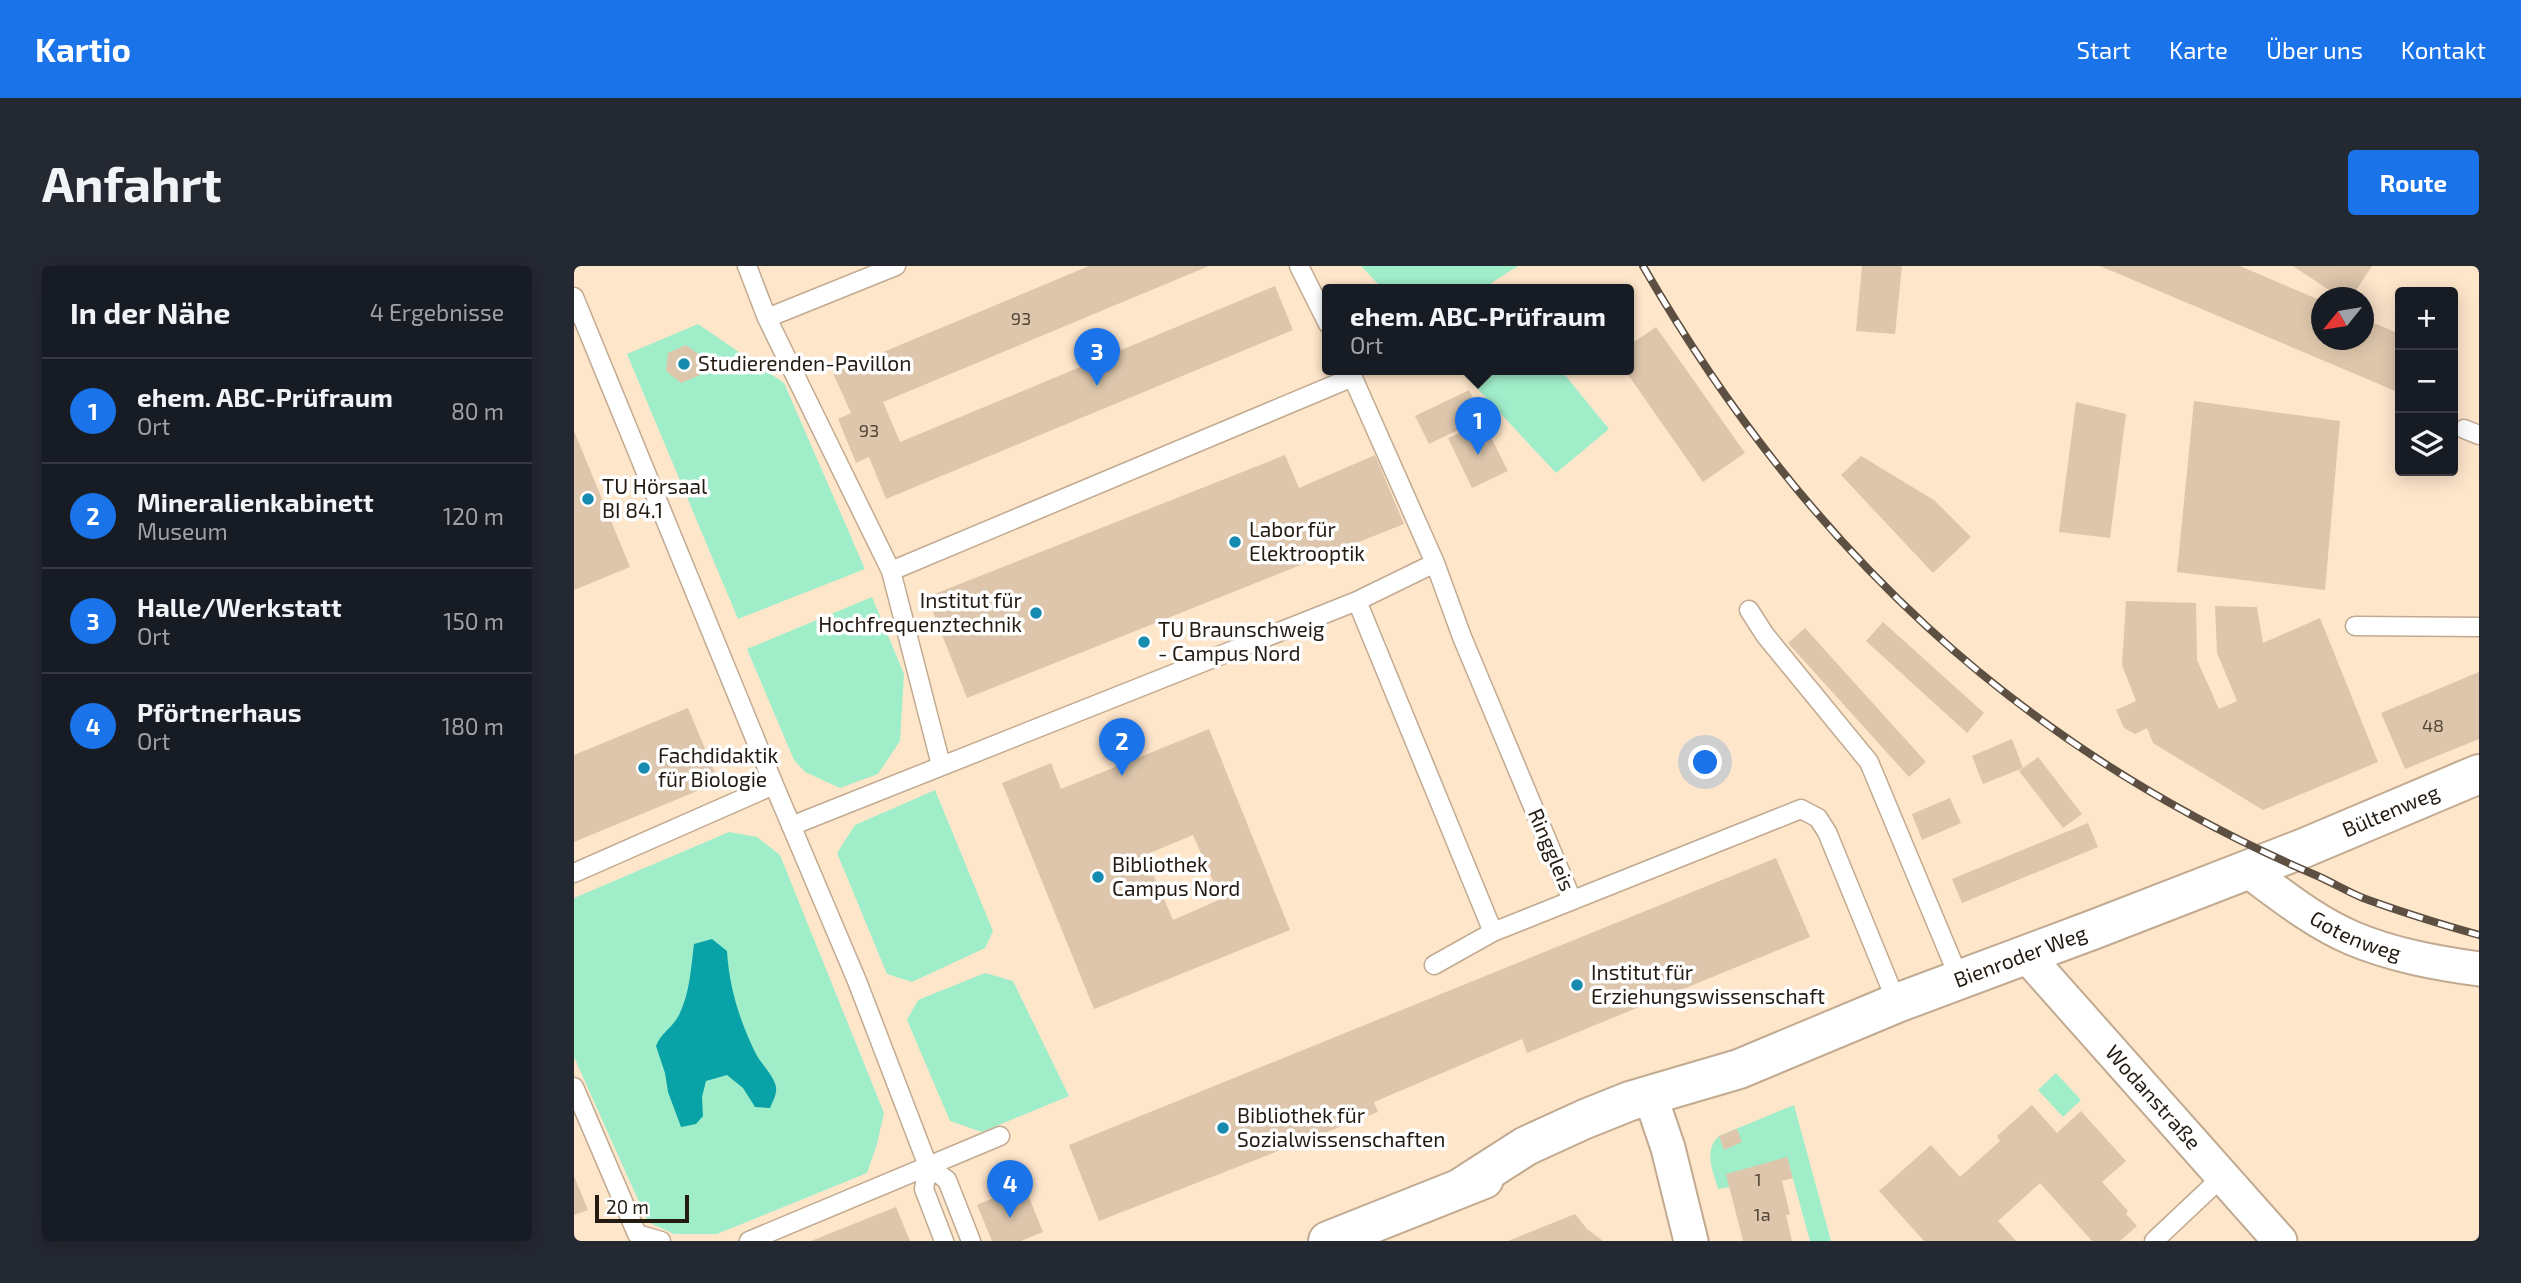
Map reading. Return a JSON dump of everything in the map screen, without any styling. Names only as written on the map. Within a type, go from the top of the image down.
[{"type":"main road","name":"Bültenweg","points":[[2304,848],[2479,774]]},
{"type":"main road","name":"Bienroder Weg","points":[[1328,1241],[1462,1187],[1595,1143],[1653,1106],[1897,1003],[2304,848]]},
{"type":"street","name":"Gotenweg","points":[[2247,870],[2303,910],[2351,938],[2430,963],[2479,969]]},
{"type":"street","name":"Wodanstraße","points":[[2026,955],[2280,1241]]},
{"type":"street","points":[[1653,1106],[1668,1149],[1691,1241]]},
{"type":"lane","points":[[747,266],[767,318],[891,572],[941,765]]},
{"type":"lane","points":[[767,318],[896,266]]},
{"type":"lane","points":[[1299,266],[1322,312]]},
{"type":"lane","points":[[574,297],[857,981],[929,1166],[947,1181],[971,1241]]},
{"type":"lane","points":[[891,572],[1346,375]]},
{"type":"lane","name":"Ringgleis","points":[[1352,375],[1435,564],[1462,637],[1572,900],[1795,810],[1806,810],[1818,818],[1827,832],[1897,1003]]},
{"type":"lane","points":[[791,826],[1357,601],[1435,564]]},
{"type":"lane","points":[[1357,601],[1493,932]]},
{"type":"lane","points":[[1749,610],[1765,635],[1869,762],[1959,980]]},
{"type":"lane","points":[[2355,626],[2479,627]]},
{"type":"lane","points":[[574,873],[774,785]]},
{"type":"lane","points":[[1434,965],[1493,932],[1572,900]]},
{"type":"lane","points":[[574,1087],[637,1234],[661,1241]]},
{"type":"lane","points":[[750,1241],[1000,1136]]},
{"type":"lane","points":[[929,1166],[924,1189],[944,1241]]},
{"type":"lane","points":[[2154,1241],[2223,1176]]},
{"type":"green space","points":[[1361,266],[1518,266],[1492,284],[1378,284]]},
{"type":"green space","points":[[698,324],[784,383],[865,569],[738,619],[627,354]]},
{"type":"green space","points":[[1465,375],[1565,375],[1609,429],[1556,473]]},
{"type":"green space","points":[[872,597],[904,674],[900,741],[878,774],[840,788],[805,772],[794,760],[747,649]]},
{"type":"green space","points":[[935,790],[993,931],[985,948],[912,982],[887,974],[837,853],[855,825]]},
{"type":"green space","points":[[729,832],[757,837],[780,855],[884,1113],[867,1173],[717,1234],[674,1234],[648,1222],[574,1057],[574,898]]},
{"type":"green space","points":[[985,973],[1013,981],[1069,1096],[982,1132],[950,1121],[907,1020],[918,1000]]},
{"type":"green space","points":[[2056,1073],[2081,1100],[2063,1117],[2038,1090]]},
{"type":"green space","points":[[1794,1105],[1831,1241],[1810,1241],[1787,1157],[1729,1187],[1718,1189],[1712,1168],[1711,1148],[1719,1136]]},
{"type":"water","points":[[712,939],[727,951],[730,978],[740,1017],[756,1054],[773,1079],[776,1092],[770,1108],[755,1107],[743,1088],[727,1075],[706,1081],[702,1097],[703,1116],[696,1124],[681,1127],[656,1046],[683,1007],[690,980],[694,944]]},
{"type":"building","points":[[1089,266],[1209,266],[883,402],[900,442],[1275,286],[1293,330],[886,499],[869,457],[856,463],[838,419],[851,413],[833,373]]},
{"type":"building","points":[[1862,266],[1902,266],[1895,334],[1856,331]]},
{"type":"building","points":[[2100,266],[2240,266],[2311,296],[2311,350],[2374,350],[2374,323],[2395,332],[2395,391]]},
{"type":"building","points":[[2293,266],[2372,266],[2358,287],[2324,287]]},
{"type":"building","points":[[1656,327],[1745,453],[1703,482],[1628,375],[1634,375],[1634,342]]},
{"type":"building","name":"Studierenden-Pavillon","points":[[686,345],[701,356],[700,375],[681,383],[666,371],[668,353]]},
{"type":"building","points":[[1469,390],[1483,418],[1429,444],[1415,416]]},
{"type":"building","points":[[2194,401],[2340,421],[2325,590],[2177,572]]},
{"type":"building","points":[[2076,402],[2126,414],[2110,538],[2059,532]]},
{"type":"building","points":[[1483,422],[1508,471],[1472,488],[1448,438]]},
{"type":"building","name":"TU Hörsaal BI 84.1","points":[[574,431],[630,567],[574,590]]},
{"type":"building","points":[[1285,455],[1299,488],[1375,455],[1404,524],[967,698],[927,597]]},
{"type":"building","points":[[1861,456],[1934,500],[1971,537],[1933,573],[1841,475]]},
{"type":"building","points":[[2126,601],[2196,603],[2197,660],[2219,709],[2237,701],[2217,653],[2215,606],[2257,607],[2263,643],[2320,618],[2378,762],[2263,810],[2153,743],[2147,728],[2135,734],[2124,728],[2116,710],[2136,701],[2122,665]]},
{"type":"building","points":[[1883,622],[1984,713],[1967,733],[1866,641]]},
{"type":"building","points":[[1805,628],[1926,762],[1909,777],[1788,643]]},
{"type":"building","points":[[2479,672],[2479,739],[2405,769],[2381,713]]},
{"type":"building","name":"Fachdidaktik für Biologie","points":[[688,708],[719,782],[574,842],[574,755]]},
{"type":"building","name":"Bibliothek Campus Nord","points":[[1209,729],[1290,930],[1094,1009],[1002,783],[1051,763],[1061,789]],"holes":[[[1193,835],[1221,899],[1173,920],[1145,855]]]},
{"type":"building","points":[[2012,739],[2023,768],[1983,784],[1972,756]]},
{"type":"building","points":[[2038,757],[2082,814],[2063,828],[2019,771]]},
{"type":"building","points":[[1950,798],[1961,823],[1922,840],[1912,814]]},
{"type":"building","points":[[2088,823],[2098,847],[1962,903],[1952,879]]},
{"type":"building","name":"Institut für Erziehungswissenschaft","points":[[1776,858],[1810,937],[1527,1053],[1522,1039],[1374,1102],[1378,1112],[1099,1221],[1069,1145]]},
{"type":"building","points":[[2032,1105],[2057,1133],[2081,1111],[2126,1161],[2102,1182],[2128,1211],[2126,1214],[2137,1226],[2120,1241],[2092,1241],[2040,1183],[1998,1221],[2016,1241],[1924,1241],[1879,1191],[1931,1145],[1960,1177],[2000,1141],[1997,1136]]},
{"type":"building","points":[[1737,1129],[1742,1142],[1724,1150],[1719,1136]]},
{"type":"building","points":[[1787,1157],[1793,1178],[1782,1181],[1790,1214],[1786,1215],[1792,1241],[1743,1241],[1726,1174]]},
{"type":"building","points":[[574,1176],[588,1210],[574,1215]]},
{"type":"building","points":[[1024,1185],[1043,1232],[1021,1241],[992,1241],[977,1205]]},
{"type":"building","points":[[896,1207],[910,1241],[811,1241]]},
{"type":"building","points":[[1575,1214],[1587,1229],[1603,1241],[1508,1241]]},
{"type":"railway","points":[[1643,266],[1706,367],[1774,461],[1847,547],[1927,627],[2013,699],[2106,764],[2206,823],[2363,898],[2479,935]]},
{"type":"place","name":"Studierenden-Pavillon","points":[[684,364]]},
{"type":"place","name":"Halle/Werkstatt","points":[[1097,386]]},
{"type":"place","name":"ehem. ABC-Prüfraum","points":[[1478,455]]},
{"type":"place","name":"TU Hörsaal BI 84.1","points":[[588,499]]},
{"type":"place","name":"Labor für Elektrooptik","points":[[1235,542]]},
{"type":"place","name":"Institut für Hochfrequenztechnik","points":[[1036,613]]},
{"type":"place","name":"TU Braunschweig - Campus Nord","points":[[1144,642]]},
{"type":"place","name":"Fachdidaktik für Biologie","points":[[644,768]]},
{"type":"place","name":"Mineralienkabinett","points":[[1122,776]]},
{"type":"place","name":"Bibliothek Campus Nord","points":[[1098,877]]},
{"type":"place","name":"Institut für Erziehungswissenschaft","points":[[1577,985]]},
{"type":"place","name":"Bibliothek für Sozialwissenschaften","points":[[1223,1128]]},
{"type":"place","name":"Pförtnerhaus","points":[[1010,1218]]}]
